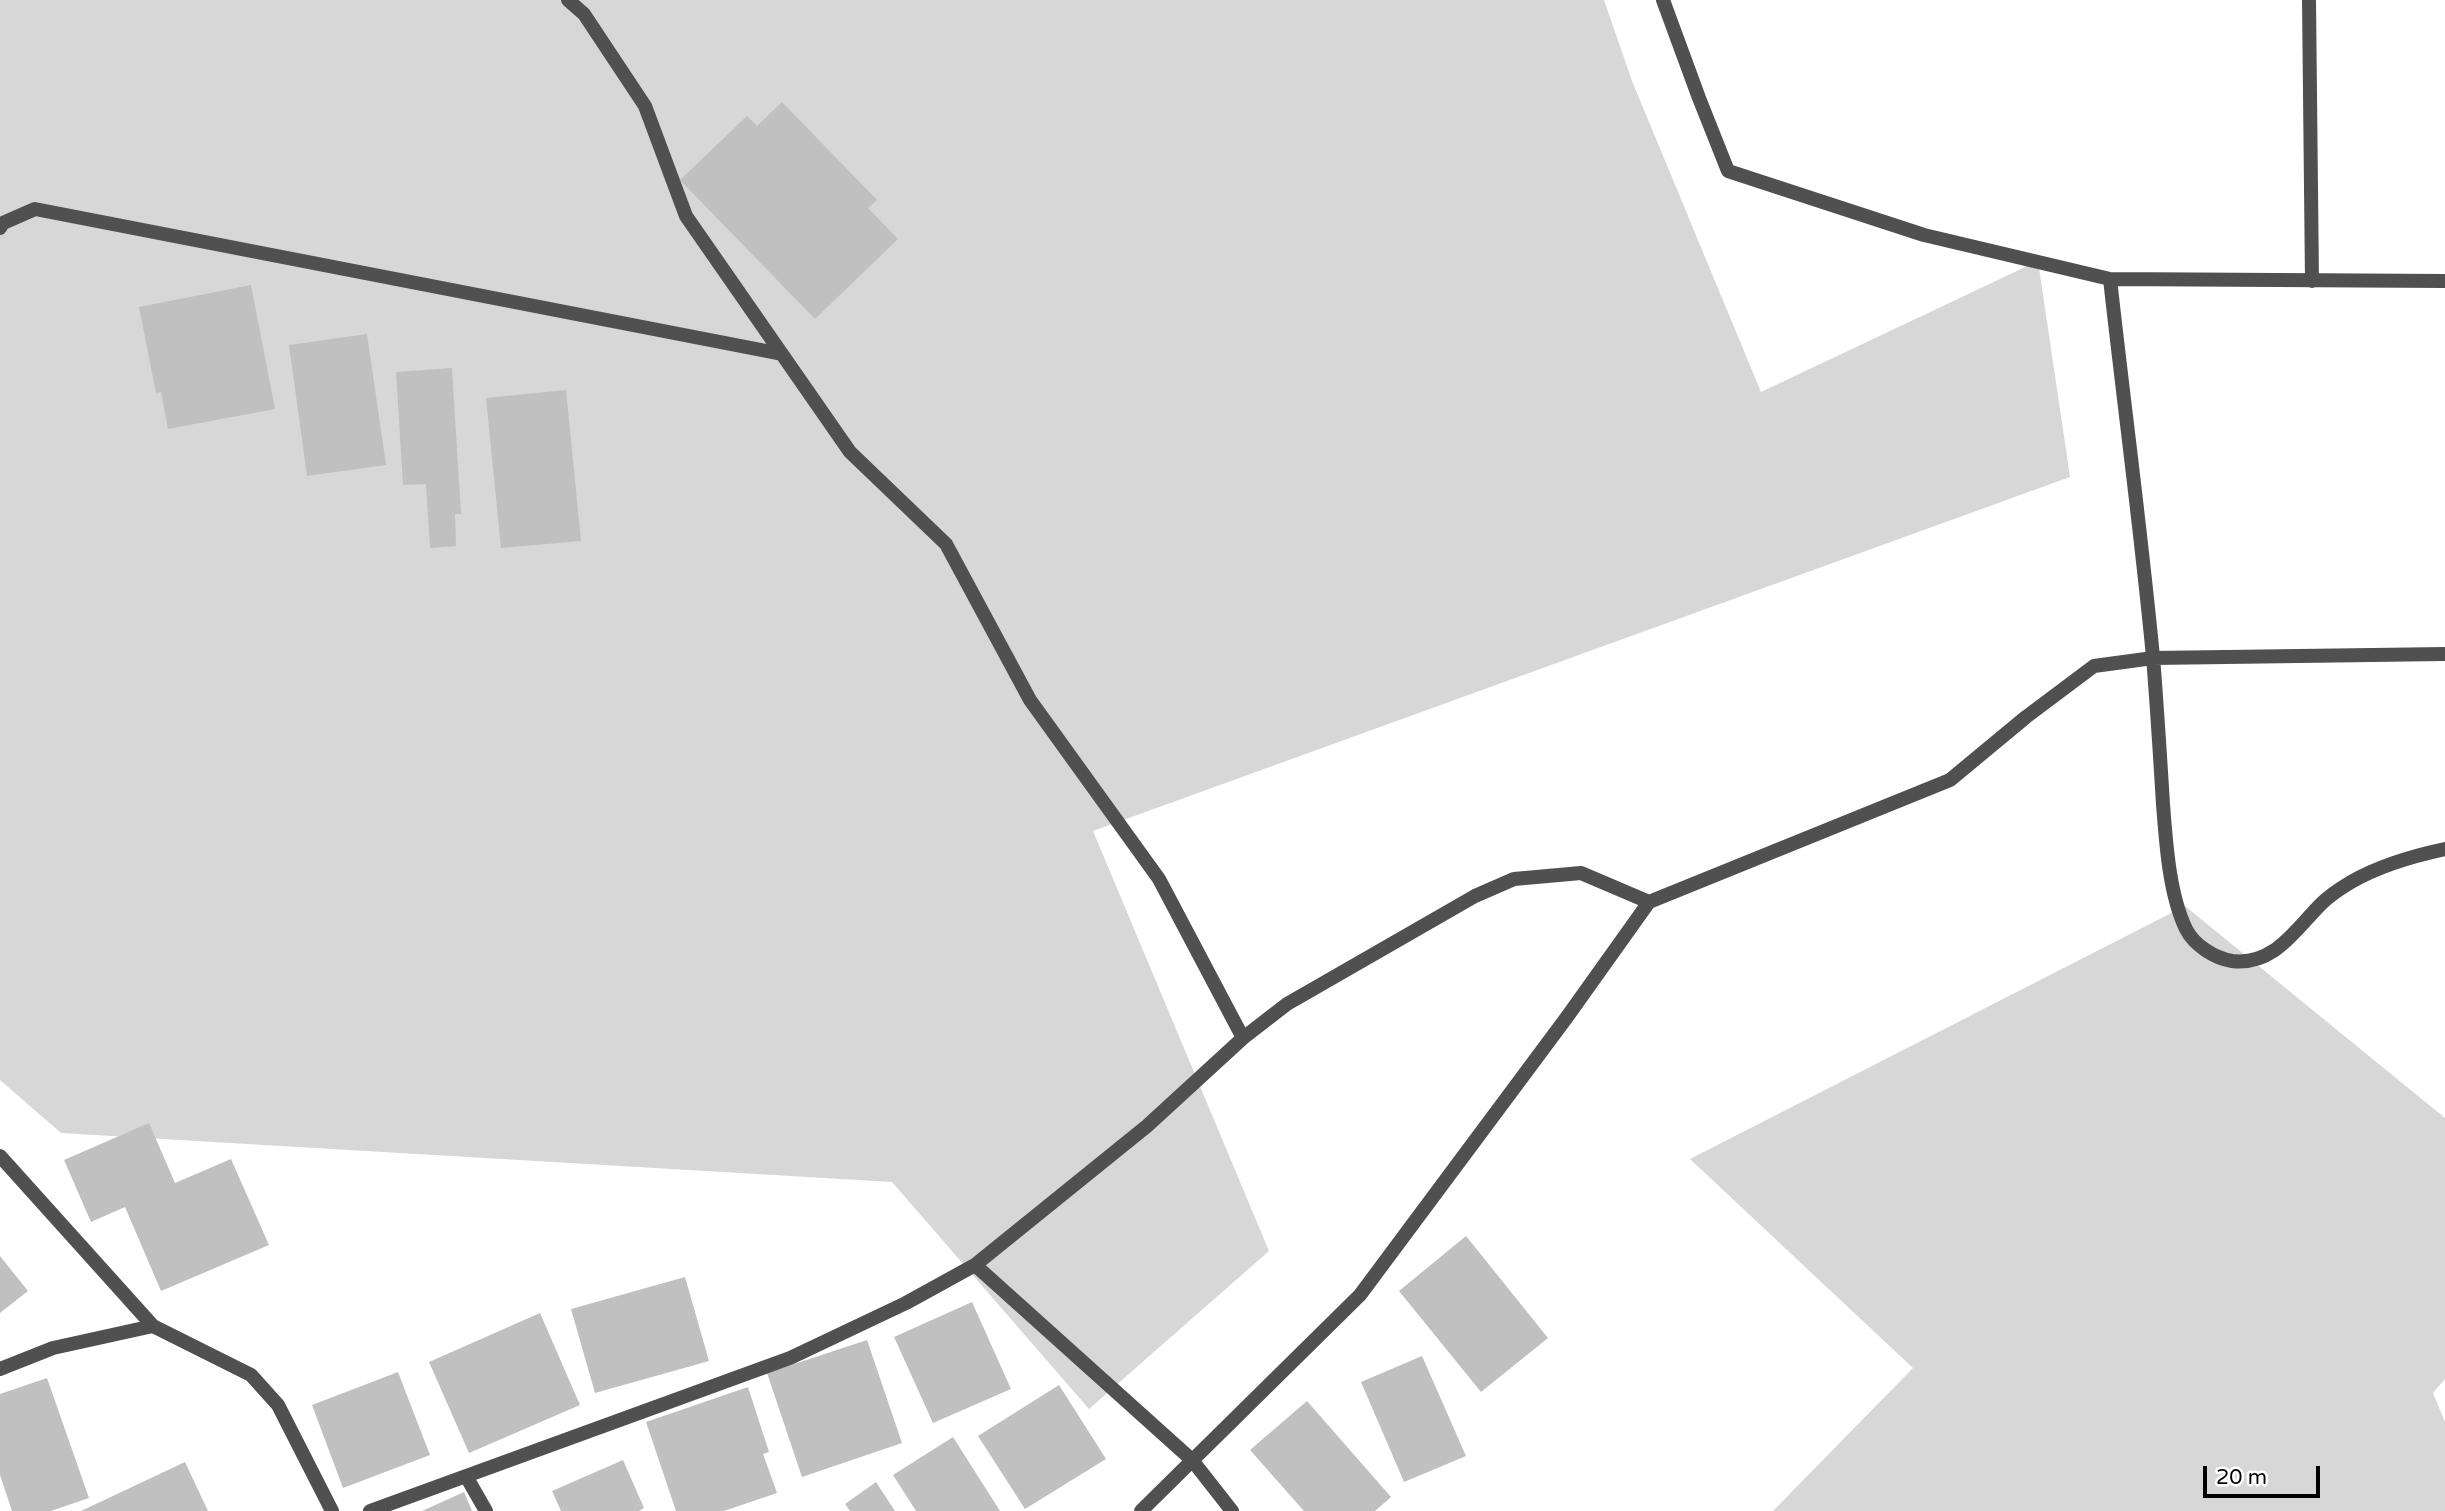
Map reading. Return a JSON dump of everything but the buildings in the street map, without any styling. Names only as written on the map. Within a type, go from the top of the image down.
[{"type":"street","points":[[568,0],[584,14],[645,106],[686,216],[850,452],[946,544],[1030,700],[1159,879],[1243,1038]]},
{"type":"street","points":[[1663,0],[1728,171],[1924,235],[2110,279],[2445,281]]},
{"type":"street","points":[[2309,0],[2312,281]]},
{"type":"street","points":[[0,228],[3,223],[36,209],[782,354]]},
{"type":"street","points":[[2110,279],[2153,658],[2166,835],[2172,883],[2186,930],[2197,944],[2212,954],[2230,960],[2248,961],[2265,956],[2281,947],[2323,902],[2350,883],[2378,868],[2445,849]]},
{"type":"street","points":[[1141,1511],[1360,1295],[1649,902],[1950,780],[2026,717],[2094,666],[2153,658],[2445,654]]},
{"type":"street","points":[[370,1511],[790,1358],[906,1303],[975,1265],[1147,1126],[1243,1038],[1287,1004],[1475,896],[1514,879],[1581,873],[1649,902]]},
{"type":"street","points":[[0,1156],[153,1326],[251,1375],[278,1405],[332,1511]]},
{"type":"street","points":[[975,1265],[1192,1460],[1232,1511]]},
{"type":"street","points":[[0,1369],[53,1348],[153,1326]]},
{"type":"street","points":[[466,1476],[486,1511]]},
{"type":"shaded area","points":[[0,0],[1604,0],[1632,81],[1761,392],[2038,261],[2070,477],[1093,831],[1269,1251],[1089,1409],[892,1182],[61,1133],[0,1080]]},
{"type":"shaded area","points":[[2185,906],[2445,1118],[2445,1379],[2433,1393],[2445,1422],[2445,1511],[1773,1511],[1913,1368],[1690,1159]]}]
